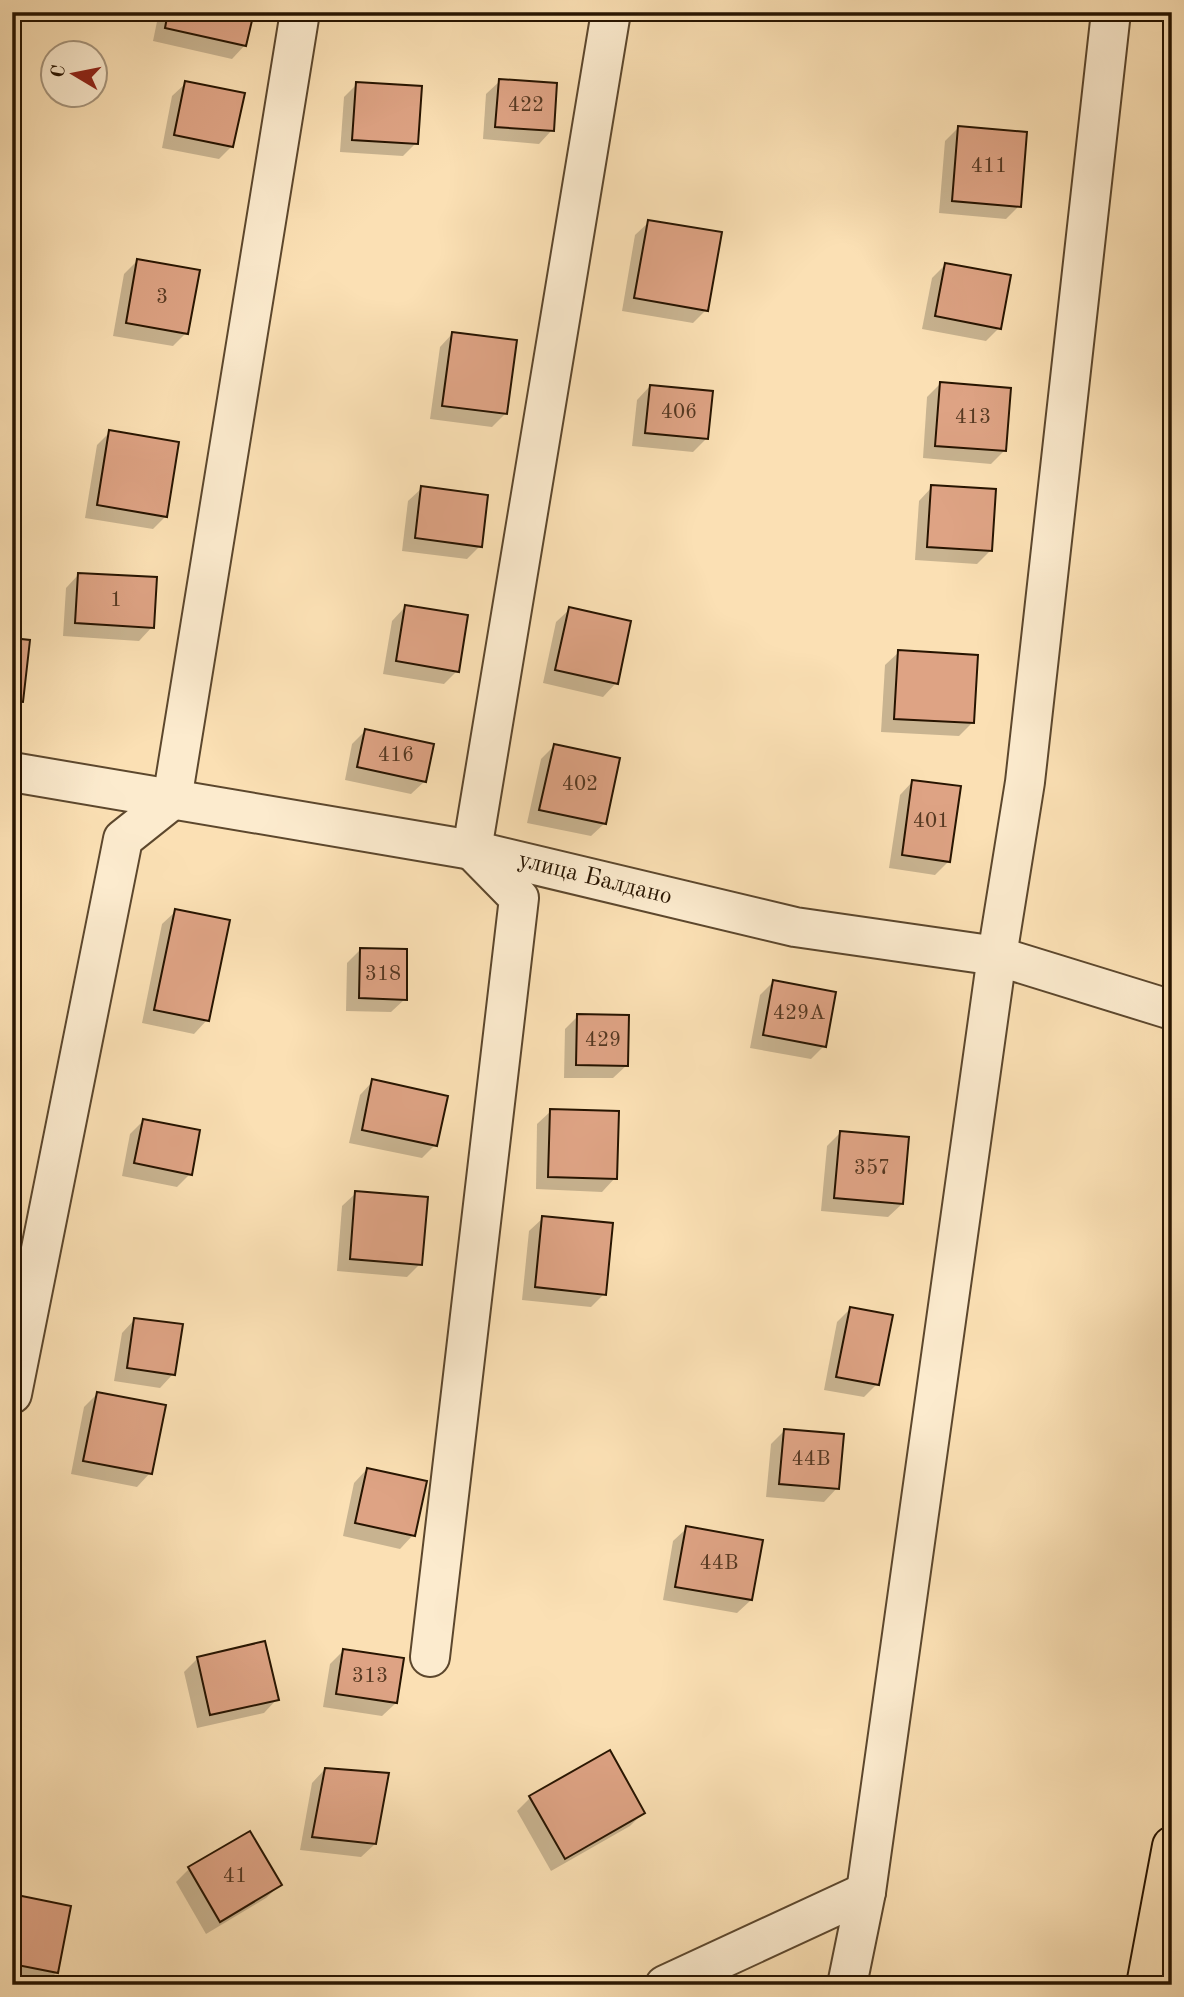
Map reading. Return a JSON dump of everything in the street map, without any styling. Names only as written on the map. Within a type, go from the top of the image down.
[{"type":"main road","points":[[1146,1985],[1172,1846]]},
{"type":"street","points":[[12,1394],[123,839],[172,800],[300,12]]},
{"type":"street","points":[[430,1657],[519,898],[472,850],[611,12]]},
{"type":"street","points":[[847,1985],[866,1892],[997,957],[1025,782],[1111,12]]},
{"type":"street","name":"улица Балдано","points":[[12,772],[472,850],[795,928],[997,957],[1172,1010]]},
{"type":"street","points":[[665,1985],[866,1892]]},
{"type":"building","points":[[168,12],[254,12],[246,46],[165,28]]},
{"type":"building","points":[[499,79],[557,83],[554,131],[495,127]]},
{"type":"building","points":[[185,81],[245,93],[233,147],[174,135]]},
{"type":"building","points":[[356,82],[422,86],[418,144],[352,140]]},
{"type":"building","points":[[958,126],[1027,132],[1021,207],[952,201]]},
{"type":"building","points":[[648,220],[722,232],[708,311],[634,298]]},
{"type":"building","points":[[137,259],[200,270],[188,334],[126,323]]},
{"type":"building","points":[[945,263],[1011,275],[1001,329],[935,316]]},
{"type":"building","points":[[452,332],[517,340],[507,414],[442,406]]},
{"type":"building","points":[[940,382],[1011,388],[1006,451],[935,446]]},
{"type":"building","points":[[650,385],[713,391],[708,439],[645,433]]},
{"type":"building","points":[[109,430],[179,442],[167,517],[97,505]]},
{"type":"building","points":[[931,485],[996,489],[992,551],[927,547]]},
{"type":"building","points":[[421,486],[488,495],[482,547],[415,538]]},
{"type":"building","points":[[78,573],[157,577],[154,628],[75,623]]},
{"type":"building","points":[[405,605],[468,615],[459,672],[396,661]]},
{"type":"building","points":[[569,607],[631,621],[618,684],[555,670]]},
{"type":"building","points":[[12,638],[30,640],[23,702],[12,701]]},
{"type":"building","points":[[898,650],[978,655],[974,723],[894,719]]},
{"type":"building","points":[[365,729],[434,744],[426,782],[357,767]]},
{"type":"building","points":[[554,744],[620,758],[606,824],[539,810]]},
{"type":"building","points":[[912,780],[961,786],[950,862],[902,855]]},
{"type":"building","points":[[175,909],[230,920],[209,1021],[154,1010]]},
{"type":"building","points":[[360,948],[407,949],[407,1000],[359,998]]},
{"type":"building","points":[[773,980],[836,992],[826,1047],[763,1035]]},
{"type":"building","points":[[577,1014],[629,1015],[628,1066],[576,1065]]},
{"type":"building","points":[[12,1026],[19,1027],[12,1057]]},
{"type":"building","points":[[372,1079],[448,1096],[437,1146],[362,1130]]},
{"type":"building","points":[[550,1109],[619,1111],[617,1179],[548,1177]]},
{"type":"building","points":[[143,1119],[200,1130],[192,1175],[134,1163]]},
{"type":"building","points":[[840,1131],[909,1137],[903,1204],[834,1198]]},
{"type":"building","points":[[355,1191],[428,1197],[422,1265],[350,1259]]},
{"type":"building","points":[[542,1216],[613,1223],[606,1295],[535,1287]]},
{"type":"building","points":[[850,1307],[893,1315],[879,1385],[836,1377]]},
{"type":"building","points":[[134,1318],[183,1324],[175,1375],[127,1368]]},
{"type":"building","points":[[97,1392],[166,1405],[152,1474],[83,1461]]},
{"type":"building","points":[[784,1429],[844,1434],[839,1489],[779,1484]]},
{"type":"building","points":[[367,1468],[427,1481],[415,1536],[355,1523]]},
{"type":"building","points":[[686,1526],[763,1540],[752,1600],[675,1587]]},
{"type":"building","points":[[265,1641],[279,1700],[210,1715],[197,1657]]},
{"type":"building","points":[[343,1649],[404,1658],[397,1703],[336,1694]]},
{"type":"building","points":[[610,1750],[645,1813],[565,1859],[529,1796]]},
{"type":"building","points":[[325,1768],[389,1773],[376,1844],[312,1837]]},
{"type":"building","points":[[250,1831],[282,1885],[220,1922],[188,1867]]},
{"type":"building","points":[[12,1894],[71,1906],[58,1973],[12,1964]]}]
